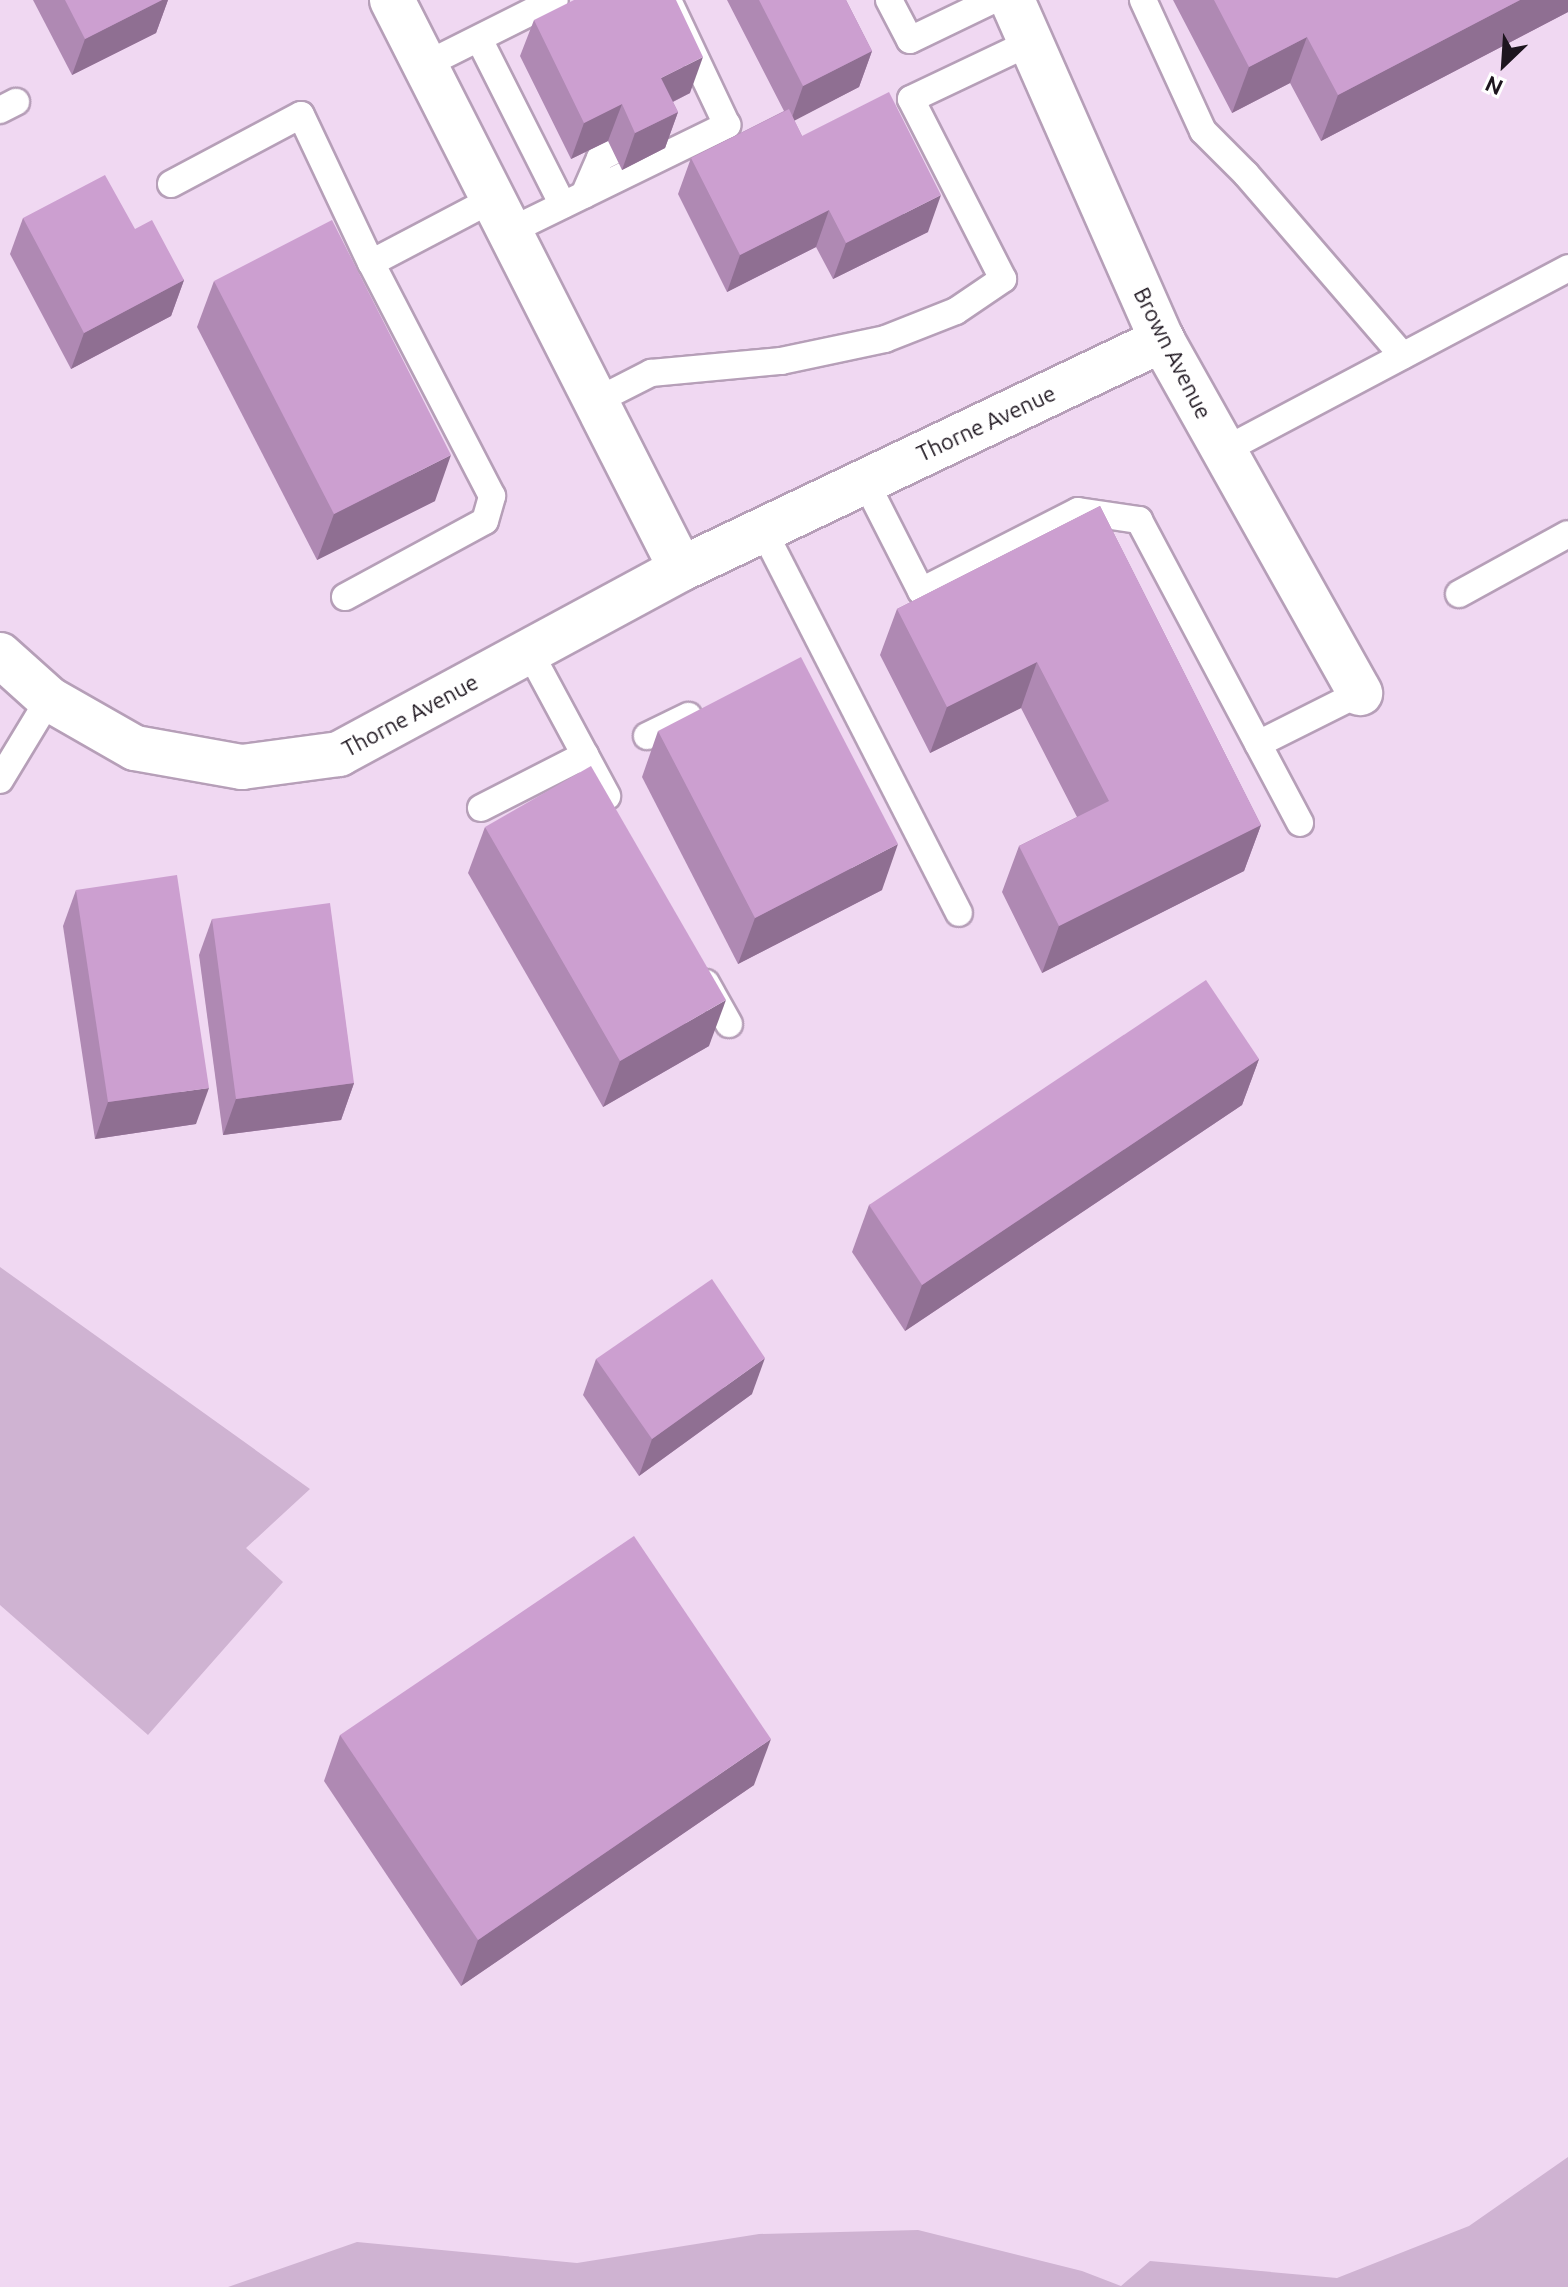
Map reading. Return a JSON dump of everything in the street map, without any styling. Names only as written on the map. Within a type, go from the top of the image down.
[{"type":"street","points":[[392,0],[681,569]]},
{"type":"street","name":"Brown Avenue","points":[[1012,0],[1162,340],[1360,693]]},
{"type":"street","name":"Thorne Avenue","points":[[0,655],[49,699],[135,748],[242,767],[339,754],[681,569],[1162,340]]},
{"type":"lane","points":[[425,65],[555,0]]},
{"type":"lane","points":[[371,263],[502,215],[574,200],[727,125],[668,0]]},
{"type":"lane","points":[[889,0],[910,40],[993,0]]},
{"type":"lane","points":[[1143,0],[1203,131],[1246,174],[1403,356]]},
{"type":"lane","points":[[479,39],[574,200]]},
{"type":"lane","points":[[885,111],[1031,42]]},
{"type":"lane","points":[[596,401],[651,373],[781,361],[885,339],[956,311],[1003,279],[911,99]]},
{"type":"lane","points":[[171,184],[301,115],[371,263],[492,496],[485,521],[345,597]]},
{"type":"lane","points":[[667,123],[705,136]]},
{"type":"lane","points":[[574,200],[600,158],[614,151]]},
{"type":"lane","points":[[1223,451],[1568,268]]},
{"type":"lane","points":[[865,481],[921,591],[1078,511],[1139,520],[1300,823]]},
{"type":"lane","points":[[763,530],[959,913]]},
{"type":"lane","points":[[1459,594],[1568,534]]},
{"type":"lane","points":[[797,664],[825,650]]},
{"type":"lane","points":[[529,651],[621,822]]},
{"type":"lane","points":[[1258,744],[1360,693]]},
{"type":"lane","points":[[0,780],[49,699]]},
{"type":"lane","points":[[647,736],[715,703]]},
{"type":"lane","points":[[481,808],[585,755]]},
{"type":"lane","points":[[693,957],[729,1024]]},
{"type":"shaded area","points":[[0,1267],[310,1489],[246,1548],[283,1582],[148,1735],[0,1605]]},
{"type":"shaded area","points":[[1568,2157],[1568,2287],[228,2287],[357,2242],[577,2263],[759,2234],[918,2230],[1082,2271],[1121,2286],[1150,2261],[1337,2278],[1469,2226]]},
{"type":"building","points":[[65,0],[162,0],[85,39]]},
{"type":"building","points":[[574,0],[676,0],[703,57],[661,78],[678,112],[635,133],[622,104],[584,123],[534,20]]},
{"type":"building","points":[[759,0],[846,0],[872,51],[803,86]]},
{"type":"building","points":[[1214,0],[1520,0],[1338,95],[1307,37],[1249,67]]},
{"type":"building","points":[[889,92],[941,195],[846,243],[829,210],[740,255],[691,158],[789,109],[802,136]]},
{"type":"building","points":[[105,175],[135,229],[152,220],[184,280],[84,333],[23,218]]},
{"type":"building","points":[[332,220],[451,455],[334,514],[214,281]]},
{"type":"building","points":[[1100,506],[1261,825],[1059,926],[1019,846],[1109,801],[1037,662],[947,707],[897,609]]},
{"type":"building","points":[[801,657],[898,844],[755,918],[658,731]]},
{"type":"building","points":[[591,766],[726,1000],[620,1061],[485,827]]},
{"type":"building","points":[[177,875],[209,1088],[108,1102],[76,890]]},
{"type":"building","points":[[330,903],[354,1083],[236,1099],[212,919]]},
{"type":"building","points":[[1206,980],[1259,1059],[922,1285],[869,1205]]},
{"type":"building","points":[[712,1279],[765,1358],[652,1439],[596,1359]]},
{"type":"building","points":[[634,1536],[771,1739],[478,1940],[340,1735]]}]
